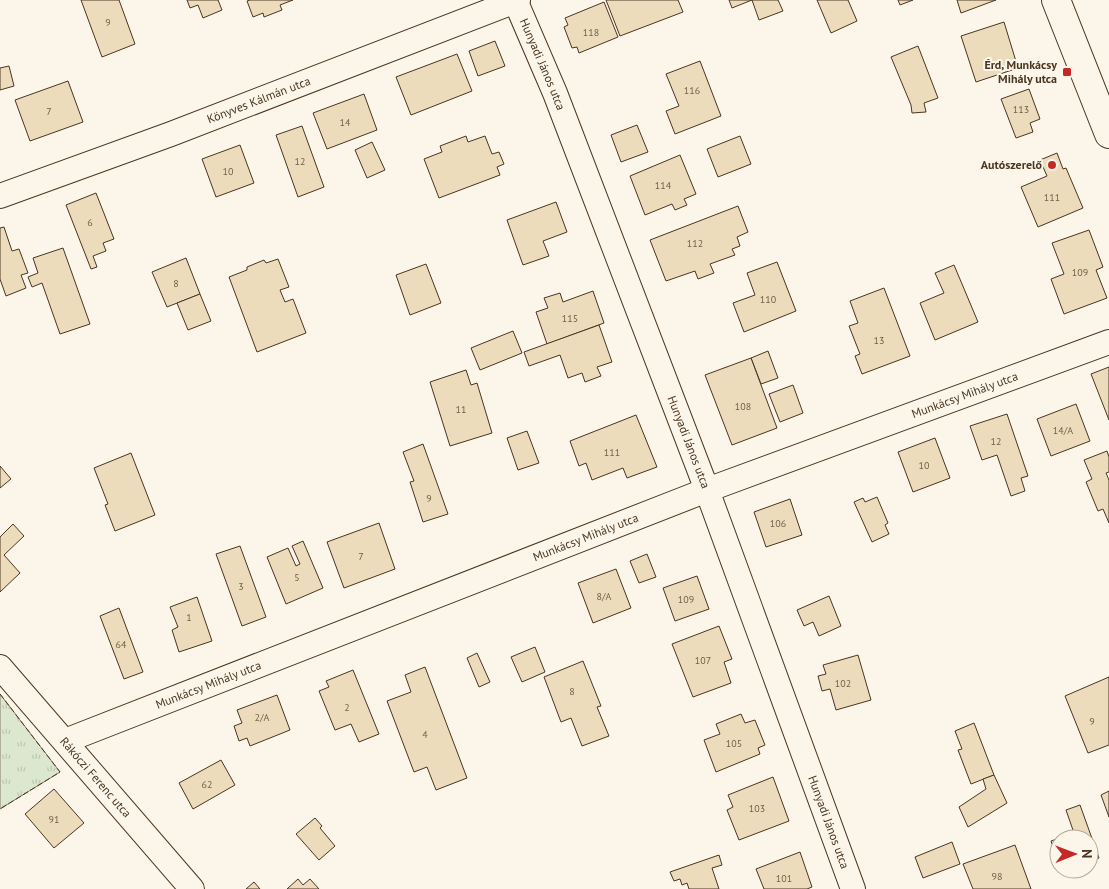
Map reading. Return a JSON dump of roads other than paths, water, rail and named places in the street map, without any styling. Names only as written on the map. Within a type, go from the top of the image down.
[{"type":"street","name":"Könyves Kálmán utca","points":[[0,196],[171,134],[516,0]]},
{"type":"street","name":"Hunyadi János utca","points":[[516,0],[555,93],[707,490],[852,889]]},
{"type":"street","points":[[1056,0],[1109,134]]},
{"type":"street","name":"Munkácsy Mihály utca","points":[[65,741],[707,490],[1109,342]]},
{"type":"street","name":"Rákóczi Ferenc utca","points":[[0,667],[192,889]]},
{"type":"place","name":"Érd, Munkácsy Mihály utca","points":[[1067,72]]},
{"type":"place","name":"Autószerelő","points":[[1052,165]]}]
